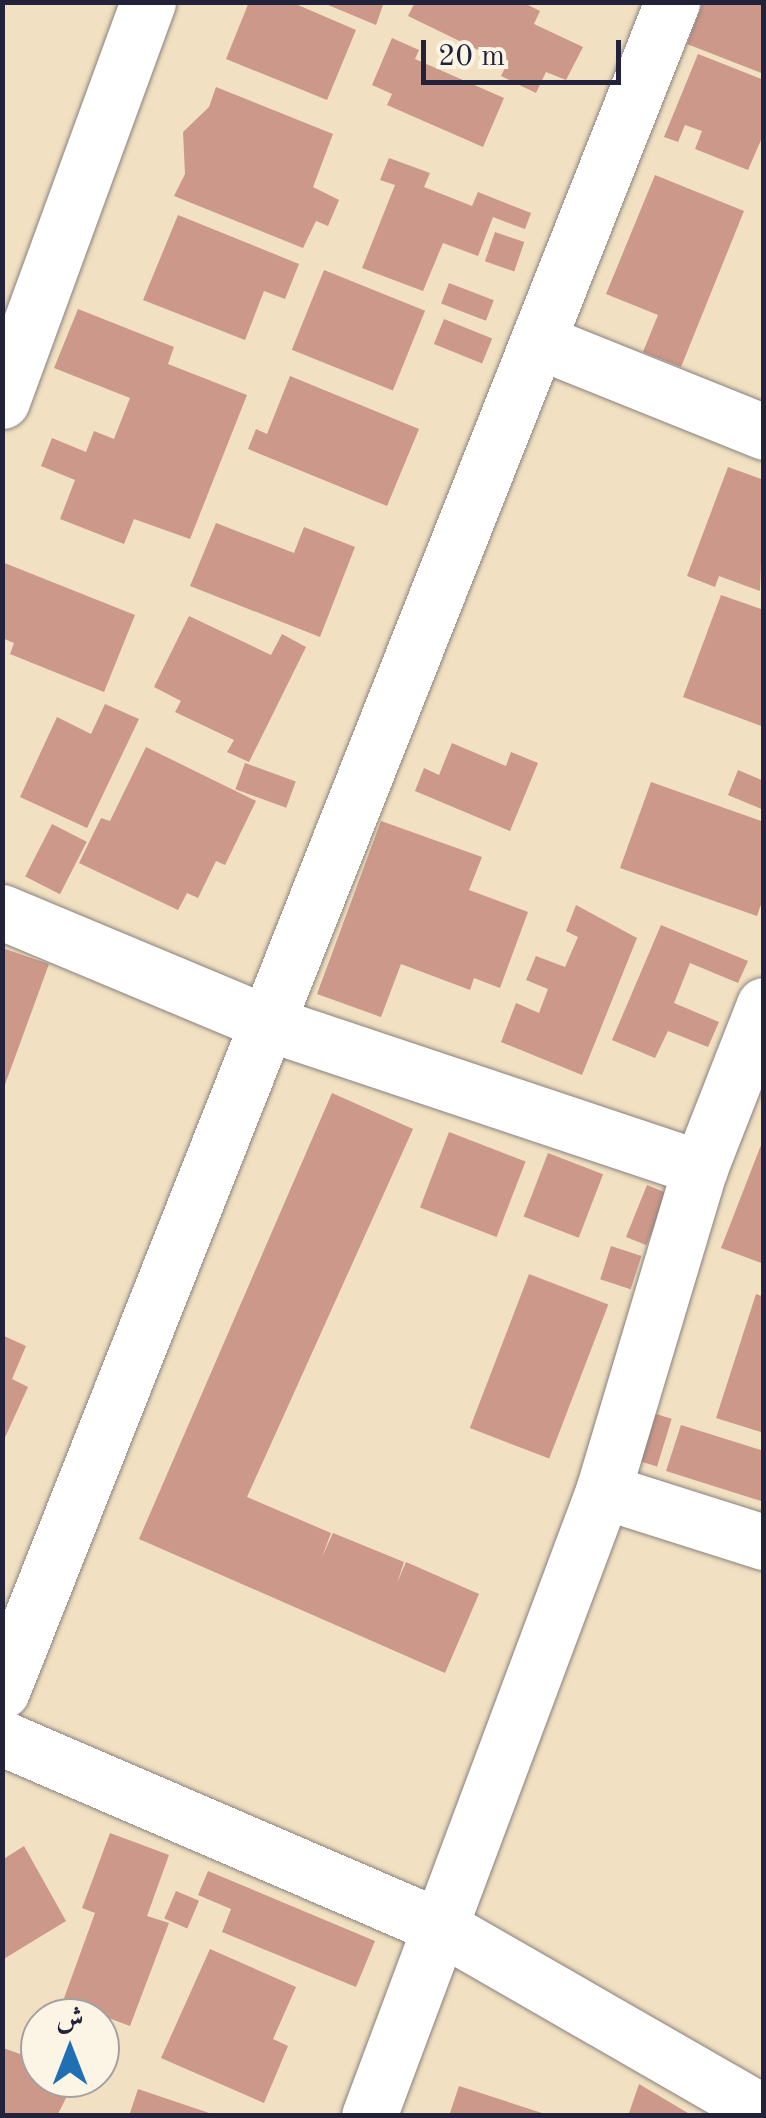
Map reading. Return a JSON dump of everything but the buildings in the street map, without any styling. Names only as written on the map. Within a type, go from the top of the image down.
[{"type":"street","points":[[5,386],[148,2]]},
{"type":"street","points":[[2,1691],[538,341],[655,9]]},
{"type":"street","points":[[538,341],[764,432]]},
{"type":"street","points":[[2,912],[267,1023],[700,1168]]},
{"type":"street","points":[[369,2116],[602,1491],[700,1168],[764,1005]]},
{"type":"street","points":[[602,1491],[764,1542]]},
{"type":"street","points":[[2,1738],[438,1926],[764,2113]]}]
